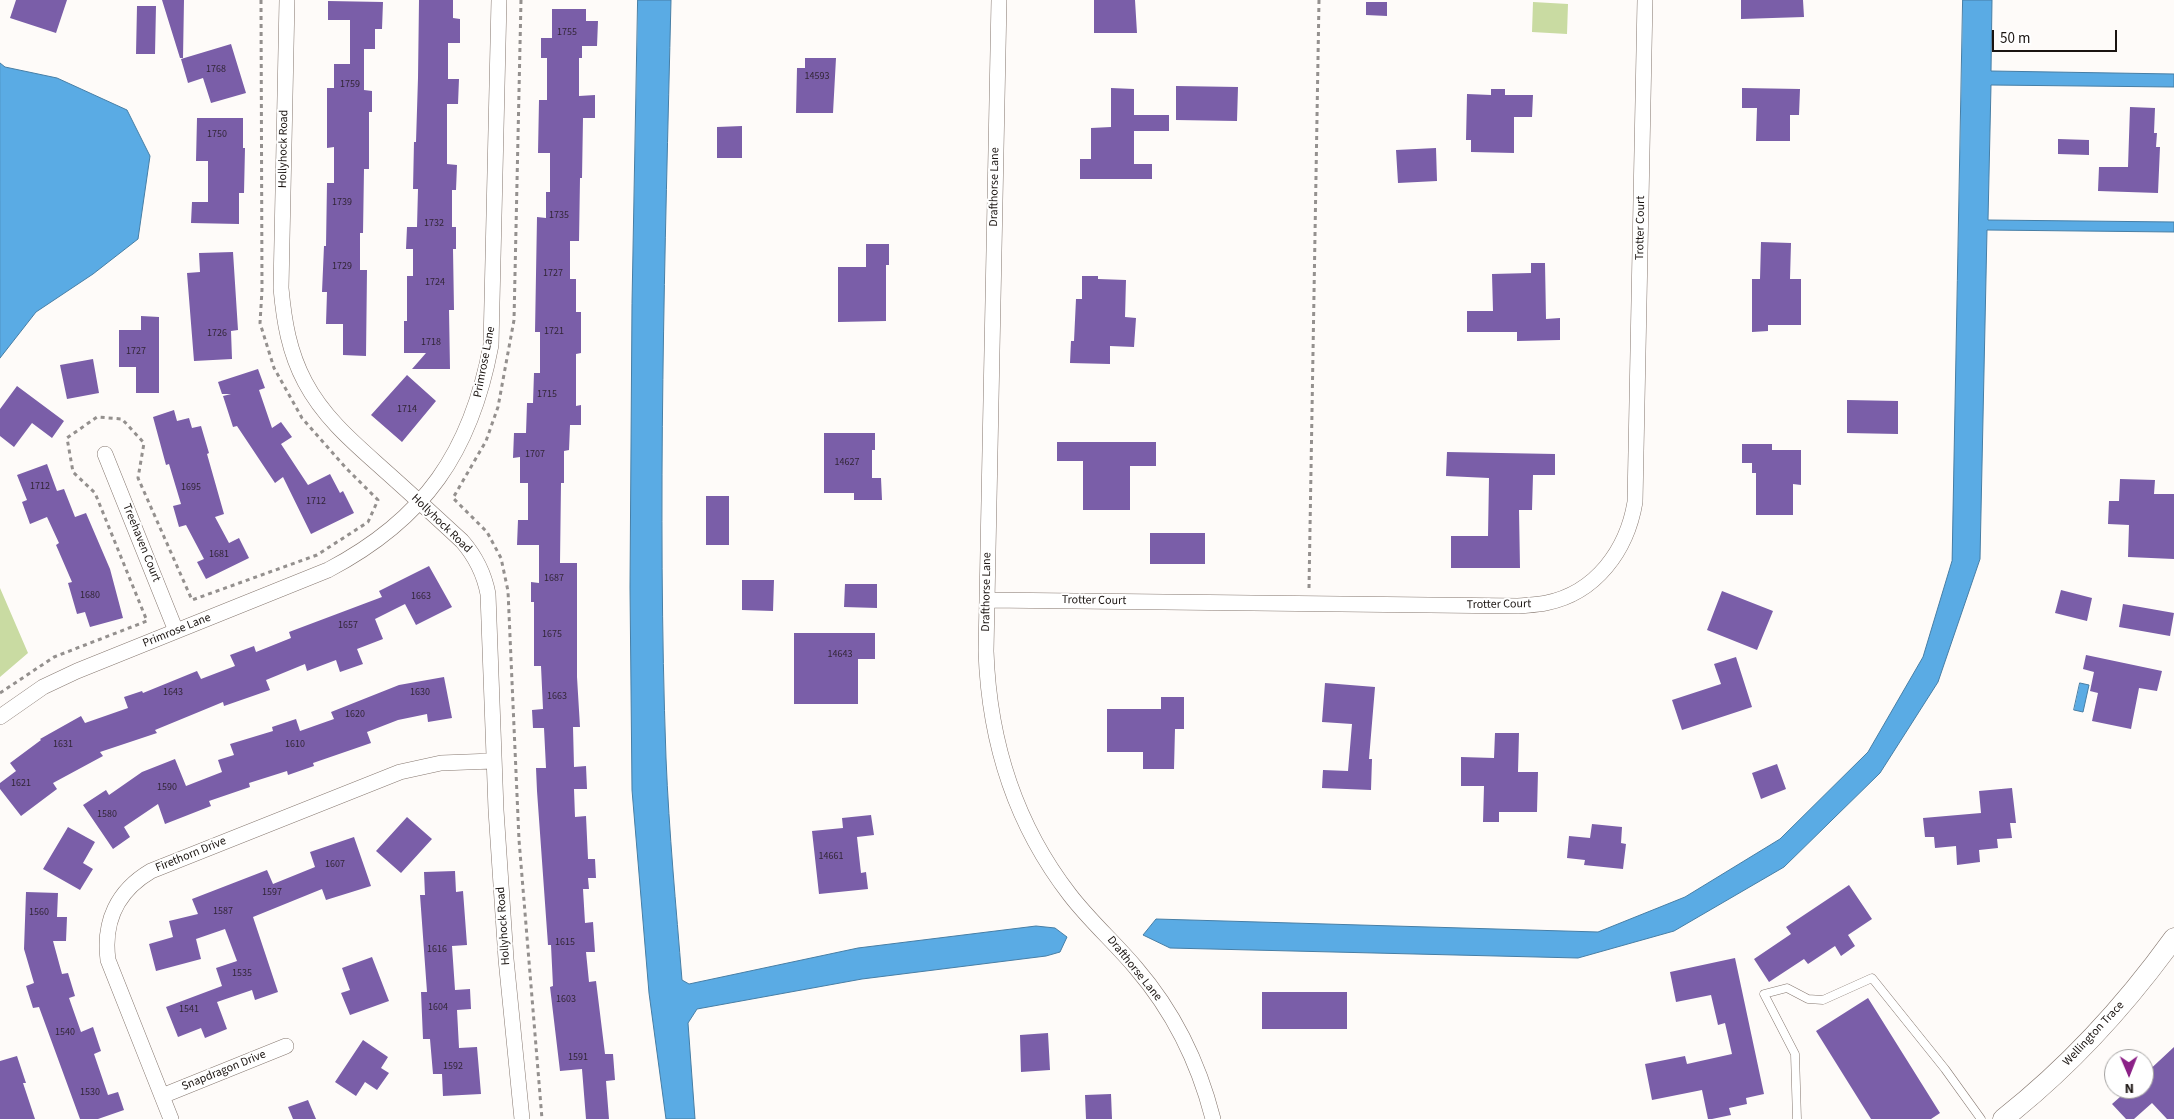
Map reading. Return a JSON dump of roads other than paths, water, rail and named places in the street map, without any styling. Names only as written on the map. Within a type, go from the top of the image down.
[{"type":"street","name":"Hollyhock Road","points":[[287,0],[281,288],[283,316],[289,344],[306,383],[320,407],[339,429],[470,550],[486,582],[488,594],[493,761],[506,959],[522,1119]]},
{"type":"street","name":"Primrose Lane","points":[[0,717],[43,687],[78,671],[335,566],[371,545],[400,521],[420,502],[443,473],[462,440],[479,398],[491,345],[500,0]]},
{"type":"street","name":"Drafthorse Lane","points":[[999,0],[986,651],[990,710],[999,753],[1013,796],[1039,849],[1069,894],[1138,970],[1164,1007],[1198,1071],[1213,1119]]},
{"type":"street","name":"Trotter Court","points":[[987,600],[1518,606],[1545,604],[1558,600],[1582,589],[1602,572],[1618,551],[1630,527],[1635,502],[1645,0]]},
{"type":"street","name":"Treehaven Court","points":[[106,454],[176,632]]},
{"type":"street","name":"Firethorn Drive","points":[[171,1119],[108,960],[107,934],[110,921],[114,908],[129,887],[150,871],[400,772],[434,764],[493,761]]},
{"type":"street","name":"Wellington Trace","points":[[2003,1119],[2025,1112],[2110,1020],[2146,977],[2174,938]]},
{"type":"street","name":"Snapdragon Drive","points":[[162,1096],[286,1046]]},
{"type":"lane","points":[[1797,1119],[1795,1054],[1764,994],[1787,988],[1808,999],[1823,1000],[1872,978],[1945,1069],[1981,1119]]},
{"type":"water","points":[[638,0],[671,0],[663,379],[663,663],[667,786],[682,980],[689,984],[858,948],[1036,926],[1055,928],[1067,937],[1060,952],[1046,956],[862,979],[697,1009],[688,1023],[695,1119],[666,1119],[649,993],[632,790],[630,587],[632,304]]},
{"type":"water","points":[[1963,0],[1992,0],[1991,71],[2174,74],[2174,87],[1991,85],[1988,220],[2174,222],[2174,232],[1987,230],[1980,559],[1938,682],[1880,773],[1784,867],[1674,931],[1578,958],[1170,948],[1143,935],[1156,919],[1598,932],[1685,897],[1780,839],[1868,752],[1923,657],[1952,561]]},
{"type":"water","points":[[0,63],[5,67],[57,78],[127,110],[150,156],[138,239],[93,274],[36,312],[0,358]]},
{"type":"water","points":[[2080,683],[2089,685],[2083,712],[2074,710]]}]
